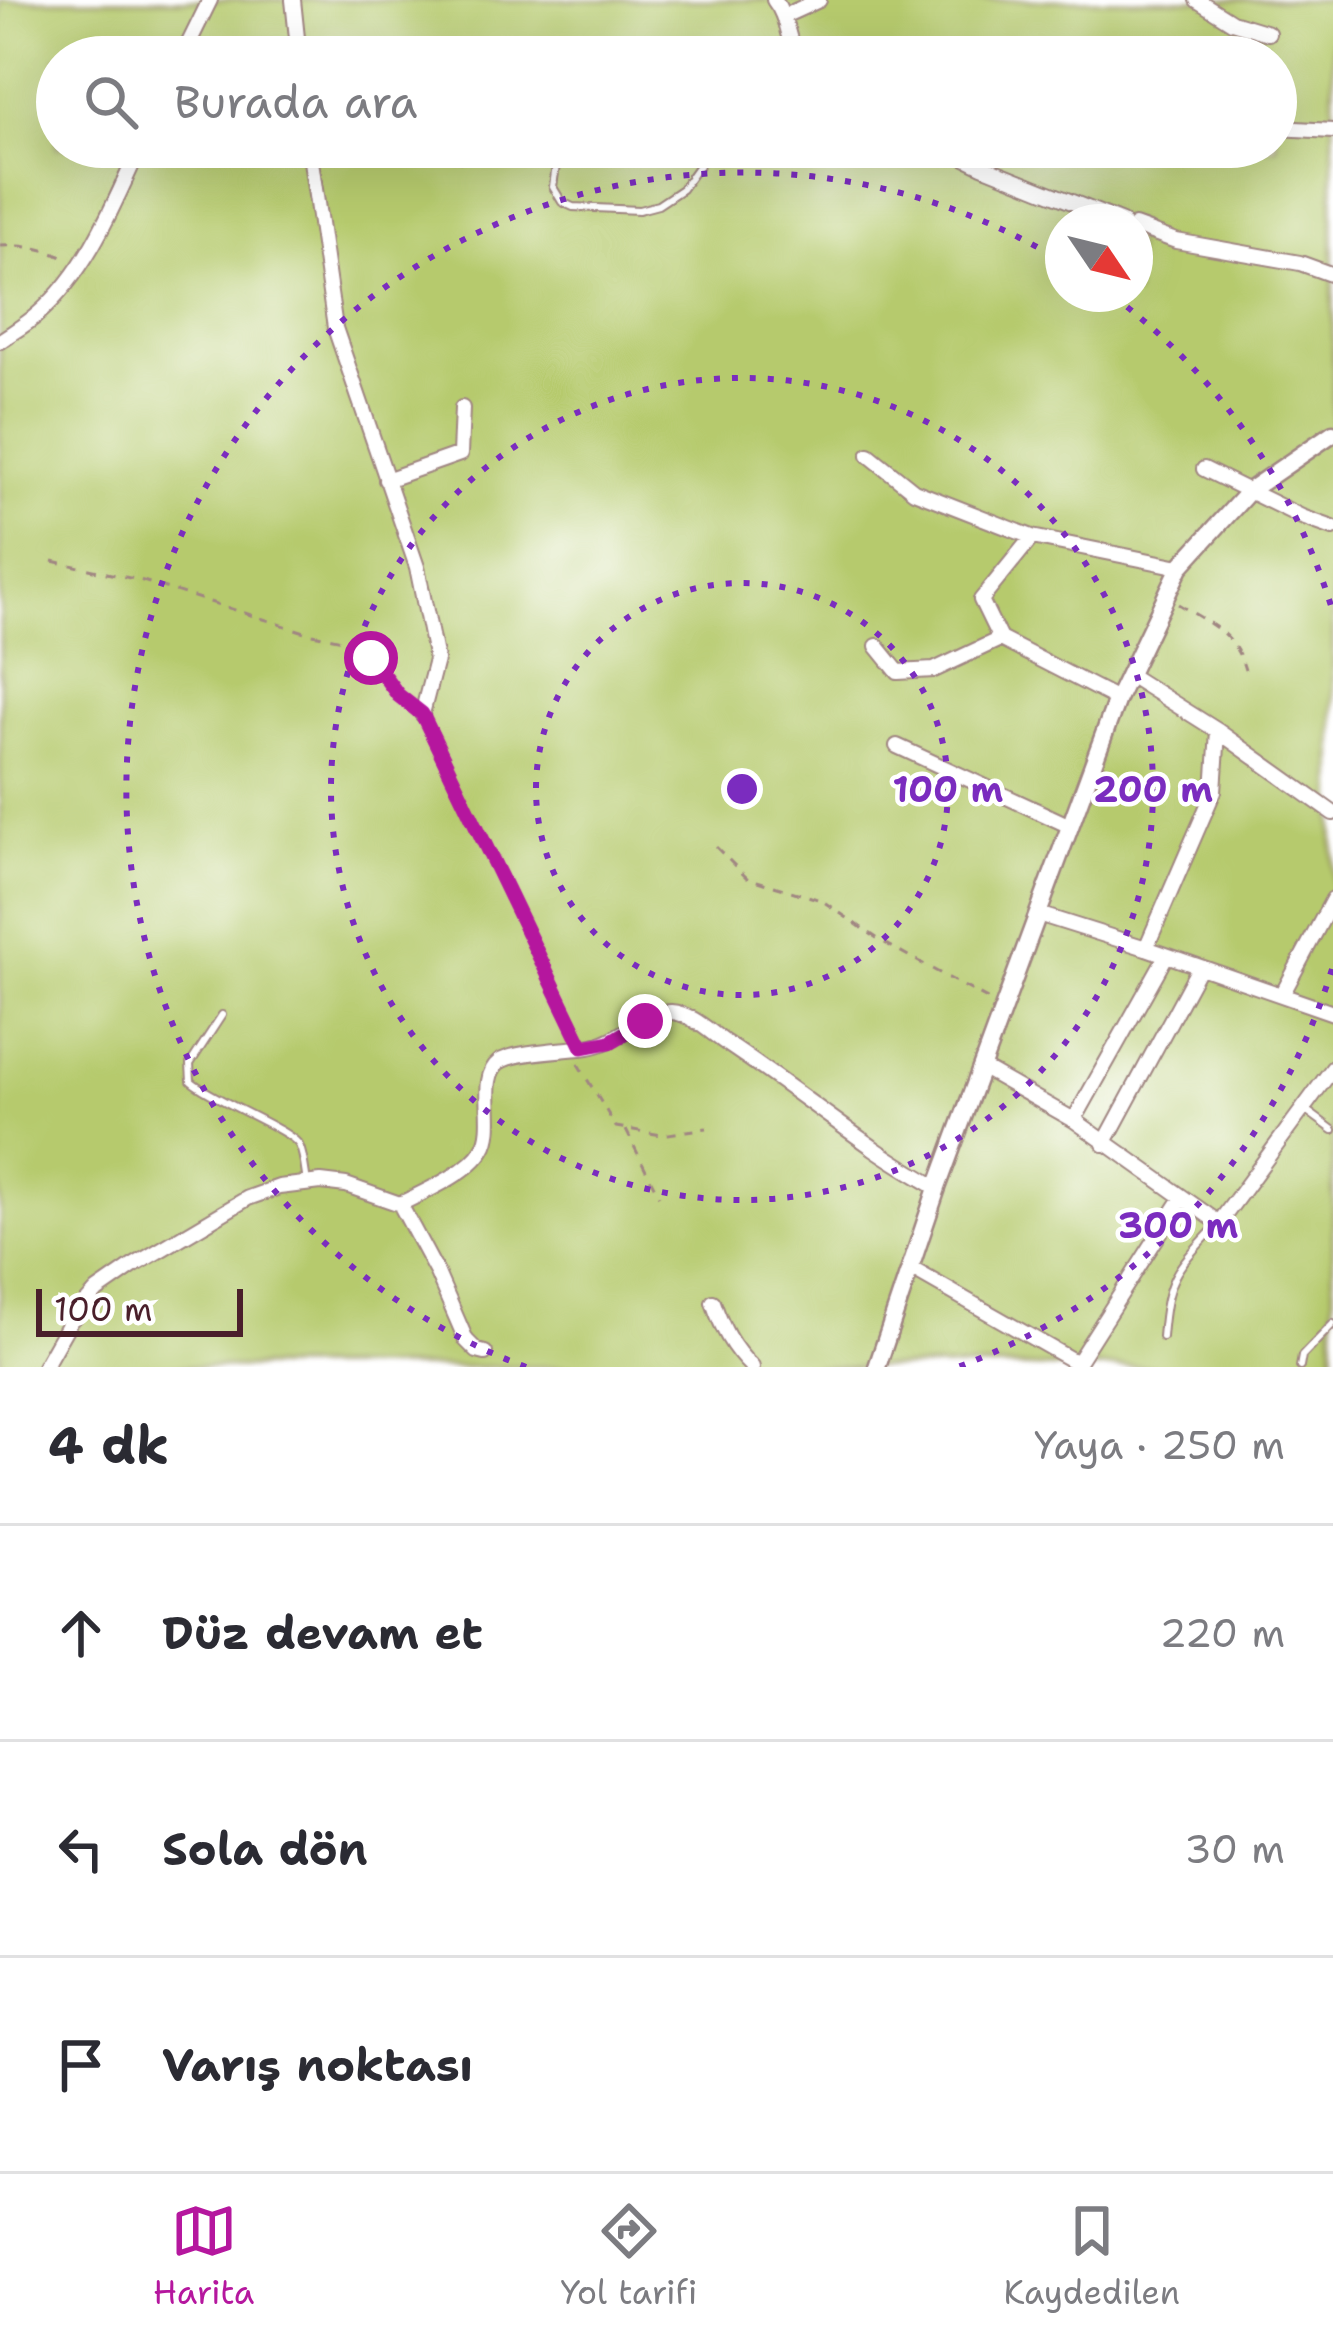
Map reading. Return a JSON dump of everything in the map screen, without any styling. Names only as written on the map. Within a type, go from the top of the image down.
[{"type":"street","points":[[192,36],[210,0]]},
{"type":"street","points":[[293,0],[297,36]]},
{"type":"street","points":[[773,0],[784,16],[789,36]]},
{"type":"street","points":[[784,16],[819,0]]},
{"type":"street","points":[[1197,0],[1232,22],[1268,33]]},
{"type":"street","points":[[1297,129],[1333,131]]},
{"type":"street","points":[[0,341],[39,314],[80,266],[130,168]]},
{"type":"street","points":[[310,168],[335,328],[417,567],[436,660],[422,714]]},
{"type":"street","points":[[987,168],[1078,204]]},
{"type":"street","points":[[1153,233],[1333,274]]},
{"type":"street","points":[[386,480],[460,454],[462,408]]},
{"type":"street","points":[[877,1367],[937,1188],[1117,699],[1180,567],[1250,490],[1333,433]]},
{"type":"street","points":[[869,455],[914,491],[1032,537],[1180,567]]},
{"type":"street","points":[[1204,469],[1333,528]]},
{"type":"street","points":[[1032,537],[981,600],[1000,639],[1117,699]]},
{"type":"street","points":[[877,646],[898,672],[934,670],[1000,639]]},
{"type":"street","points":[[1129,675],[1333,813]]},
{"type":"street","points":[[1146,948],[1214,791],[1218,731]]},
{"type":"street","points":[[897,746],[1070,826]]},
{"type":"street","points":[[1282,995],[1333,898]]},
{"type":"street","points":[[1038,914],[1333,1013]]},
{"type":"street","points":[[1074,1120],[1166,956]]},
{"type":"street","points":[[1104,1144],[1199,968]]},
{"type":"street","points":[[400,1204],[440,1184],[485,1148],[494,1066],[505,1059],[610,1042],[660,1014],[679,1013],[937,1188]]},
{"type":"street","points":[[981,1067],[1074,1120],[1219,1223],[1333,1068]]},
{"type":"street","points":[[44,1367],[78,1310],[115,1278],[248,1198],[307,1183],[346,1185],[400,1204],[466,1340],[485,1353]]},
{"type":"street","points":[[910,1268],[1078,1365],[1182,1198]]},
{"type":"street","points":[[713,1302],[722,1329],[752,1367]]},
{"type":"lane","points":[[556,168],[553,188],[562,202],[573,207],[639,210],[658,205],[682,189],[697,168]]},
{"type":"lane","points":[[222,1015],[190,1064],[191,1081],[293,1138],[300,1147],[307,1183]]},
{"type":"lane","points":[[1303,1108],[1333,1130]]},
{"type":"lane","points":[[1162,1337],[1173,1278],[1219,1223]]},
{"type":"lane","points":[[1300,1367],[1302,1356],[1333,1324]]},
{"type":"path","points":[[0,246],[24,245],[80,266]]},
{"type":"path","points":[[53,562],[143,581],[358,646],[398,695],[422,714],[616,1127],[662,1135],[707,1128]]},
{"type":"path","points":[[1166,597],[1227,635],[1245,670]]},
{"type":"path","points":[[716,847],[747,878],[820,900],[1003,1008]]},
{"type":"path","points":[[625,1129],[658,1196]]},
{"type":"green space","points":[[0,0],[1333,0],[1333,1367],[0,1367]]},
{"type":"route","points":[[371,658],[398,695],[422,714],[583,1047],[610,1042],[645,1021]]}]
